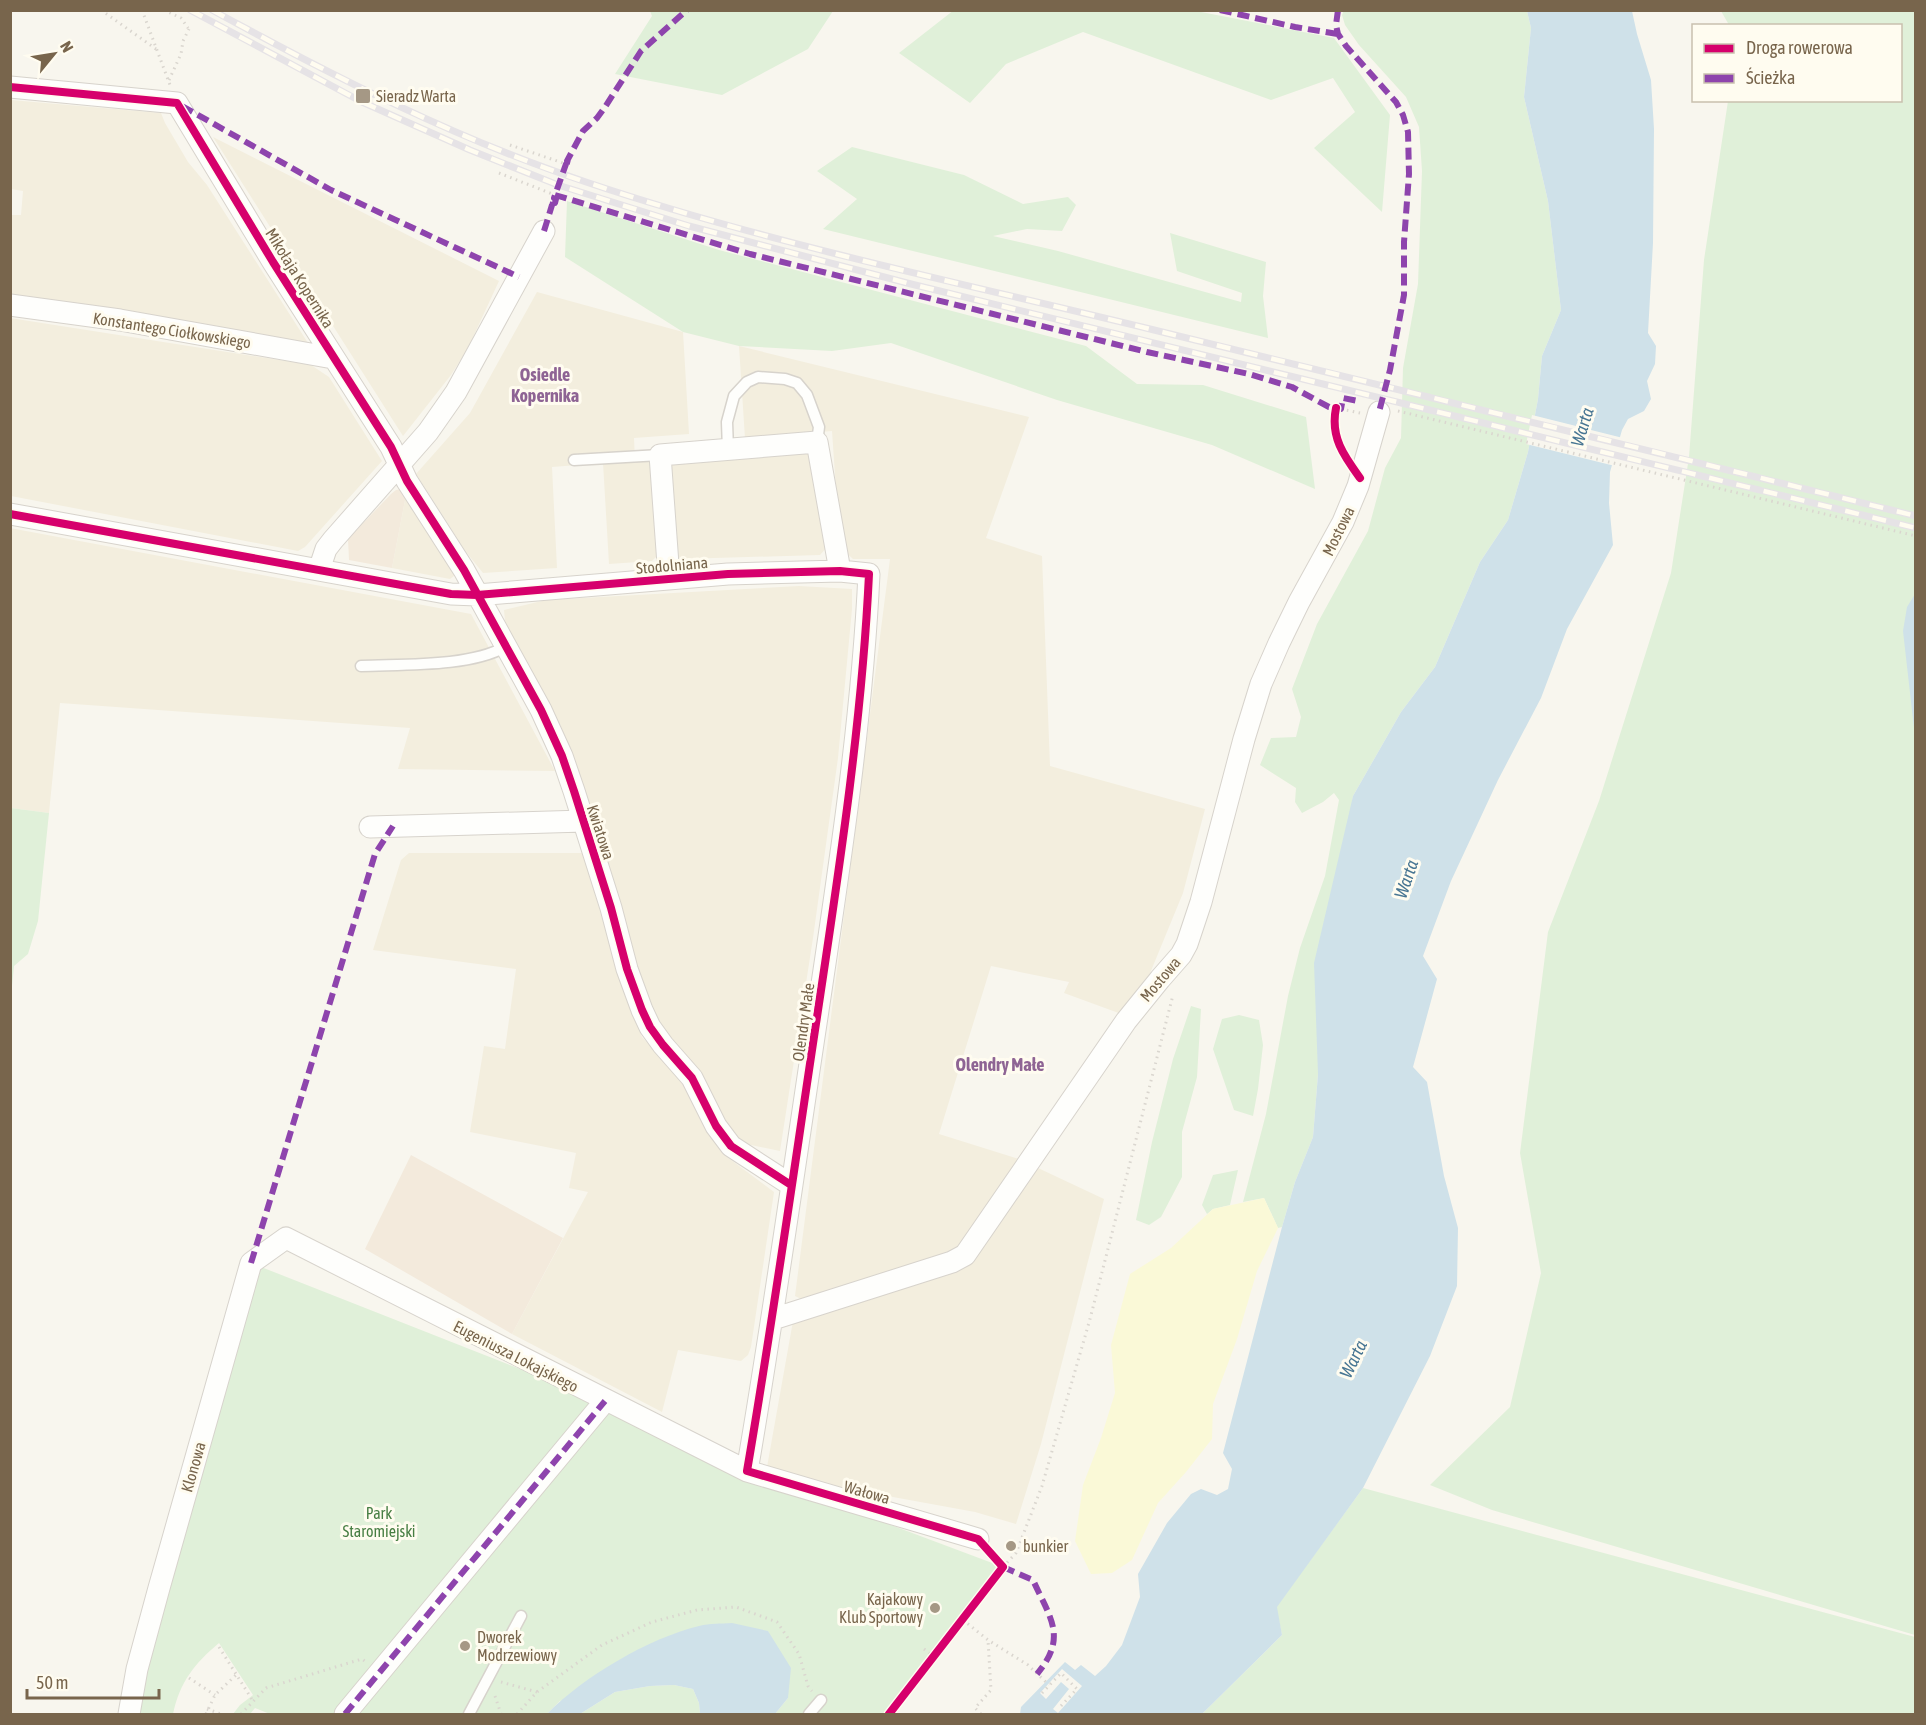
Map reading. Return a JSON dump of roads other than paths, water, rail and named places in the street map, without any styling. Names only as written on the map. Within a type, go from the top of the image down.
[{"type":"street","name":"Mikołaja Kopernika","points":[[10,87],[177,103],[333,358],[391,447],[399,467]]},
{"type":"street","points":[[319,570],[326,549],[428,432],[456,392],[544,231]]},
{"type":"street","name":"Konstantego Ciołkowskiego","points":[[10,305],[142,324],[333,358]]},
{"type":"street","name":"Mostowa","points":[[773,1319],[952,1262],[965,1255],[1126,1021],[1181,955],[1201,902],[1261,684],[1299,602],[1344,522],[1386,411]]},
{"type":"street","points":[[669,578],[660,455],[817,442],[840,571]]},
{"type":"street","name":"Kwiatowa","points":[[399,467],[464,570],[552,734],[584,821],[627,969],[650,1027],[692,1078],[717,1126],[731,1146],[791,1185]]},
{"type":"street","name":"Stodolniana","points":[[10,514],[452,594],[477,595],[728,574],[840,571],[869,574]]},
{"type":"street","name":"Olendry Małe","points":[[747,1472],[773,1319],[846,821],[867,616],[869,574]]},
{"type":"street","points":[[370,826],[584,821]]},
{"type":"street","name":"Eugeniusza Lokajskiego","points":[[286,1238],[747,1472]]},
{"type":"street","name":"Klonowa","points":[[129,1714],[156,1600],[251,1263],[286,1238]]},
{"type":"street","points":[[345,1714],[605,1401]]},
{"type":"street","name":"Wałowa","points":[[747,1472],[978,1539]]},
{"type":"lane","points":[[728,450],[727,422],[734,396],[747,382],[758,377],[785,379],[797,383],[807,395],[819,427],[817,442]]},
{"type":"lane","points":[[574,460],[660,455]]},
{"type":"lane","points":[[361,666],[434,663],[481,657],[505,647]]},
{"type":"lane","points":[[469,1714],[521,1616]]},
{"type":"lane","points":[[808,1714],[821,1700]]},
{"type":"water","name":"Warta","points":[[1527,11],[1632,11],[1651,80],[1654,129],[1653,243],[1648,333],[1656,346],[1655,364],[1647,381],[1651,399],[1644,411],[1628,419],[1622,430],[1610,472],[1609,503],[1613,545],[1567,629],[1541,698],[1498,780],[1451,881],[1423,956],[1437,979],[1413,1067],[1427,1082],[1444,1176],[1458,1228],[1457,1286],[1430,1356],[1363,1488],[1277,1607],[1282,1635],[1202,1714],[1020,1714],[1021,1707],[1065,1662],[1075,1670],[1081,1665],[1095,1676],[1106,1666],[1122,1645],[1140,1597],[1138,1574],[1167,1523],[1191,1494],[1201,1489],[1217,1495],[1228,1489],[1232,1469],[1223,1453],[1282,1227],[1295,1182],[1313,1137],[1318,1074],[1314,963],[1353,796],[1401,712],[1435,667],[1480,562],[1508,520],[1528,452],[1538,399],[1542,356],[1561,310],[1548,201],[1524,97],[1531,28]]},
{"type":"water","points":[[1915,594],[1915,737],[1903,631],[1907,607]]},
{"type":"water","points":[[732,1623],[768,1631],[791,1668],[788,1698],[775,1714],[700,1714],[699,1703],[693,1689],[674,1685],[650,1686],[615,1692],[580,1714],[547,1714],[579,1686],[638,1649],[699,1626]]},
{"type":"railway","points":[[190,10],[362,102],[470,150],[558,185],[689,226],[911,284],[1916,528]]},
{"type":"railway","points":[[212,10],[303,59],[442,126],[586,182],[725,225],[867,262],[1916,516]]},
{"type":"place","name":"Sieradz Warta","points":[[363,96]]},
{"type":"place","name":"bunkier","points":[[1011,1546]]},
{"type":"place","name":"Kajakowy Klub Sportowy","points":[[935,1608]]},
{"type":"place","name":"Dworek Modrzewiowy","points":[[465,1646]]},
{"type":"district","name":"Osiedle Kopernika","points":[[545,384]]},
{"type":"district","name":"Olendry Małe","points":[[1000,1064]]},
{"type":"park label","name":"Park Staromiejski","points":[[379,1522]]}]
